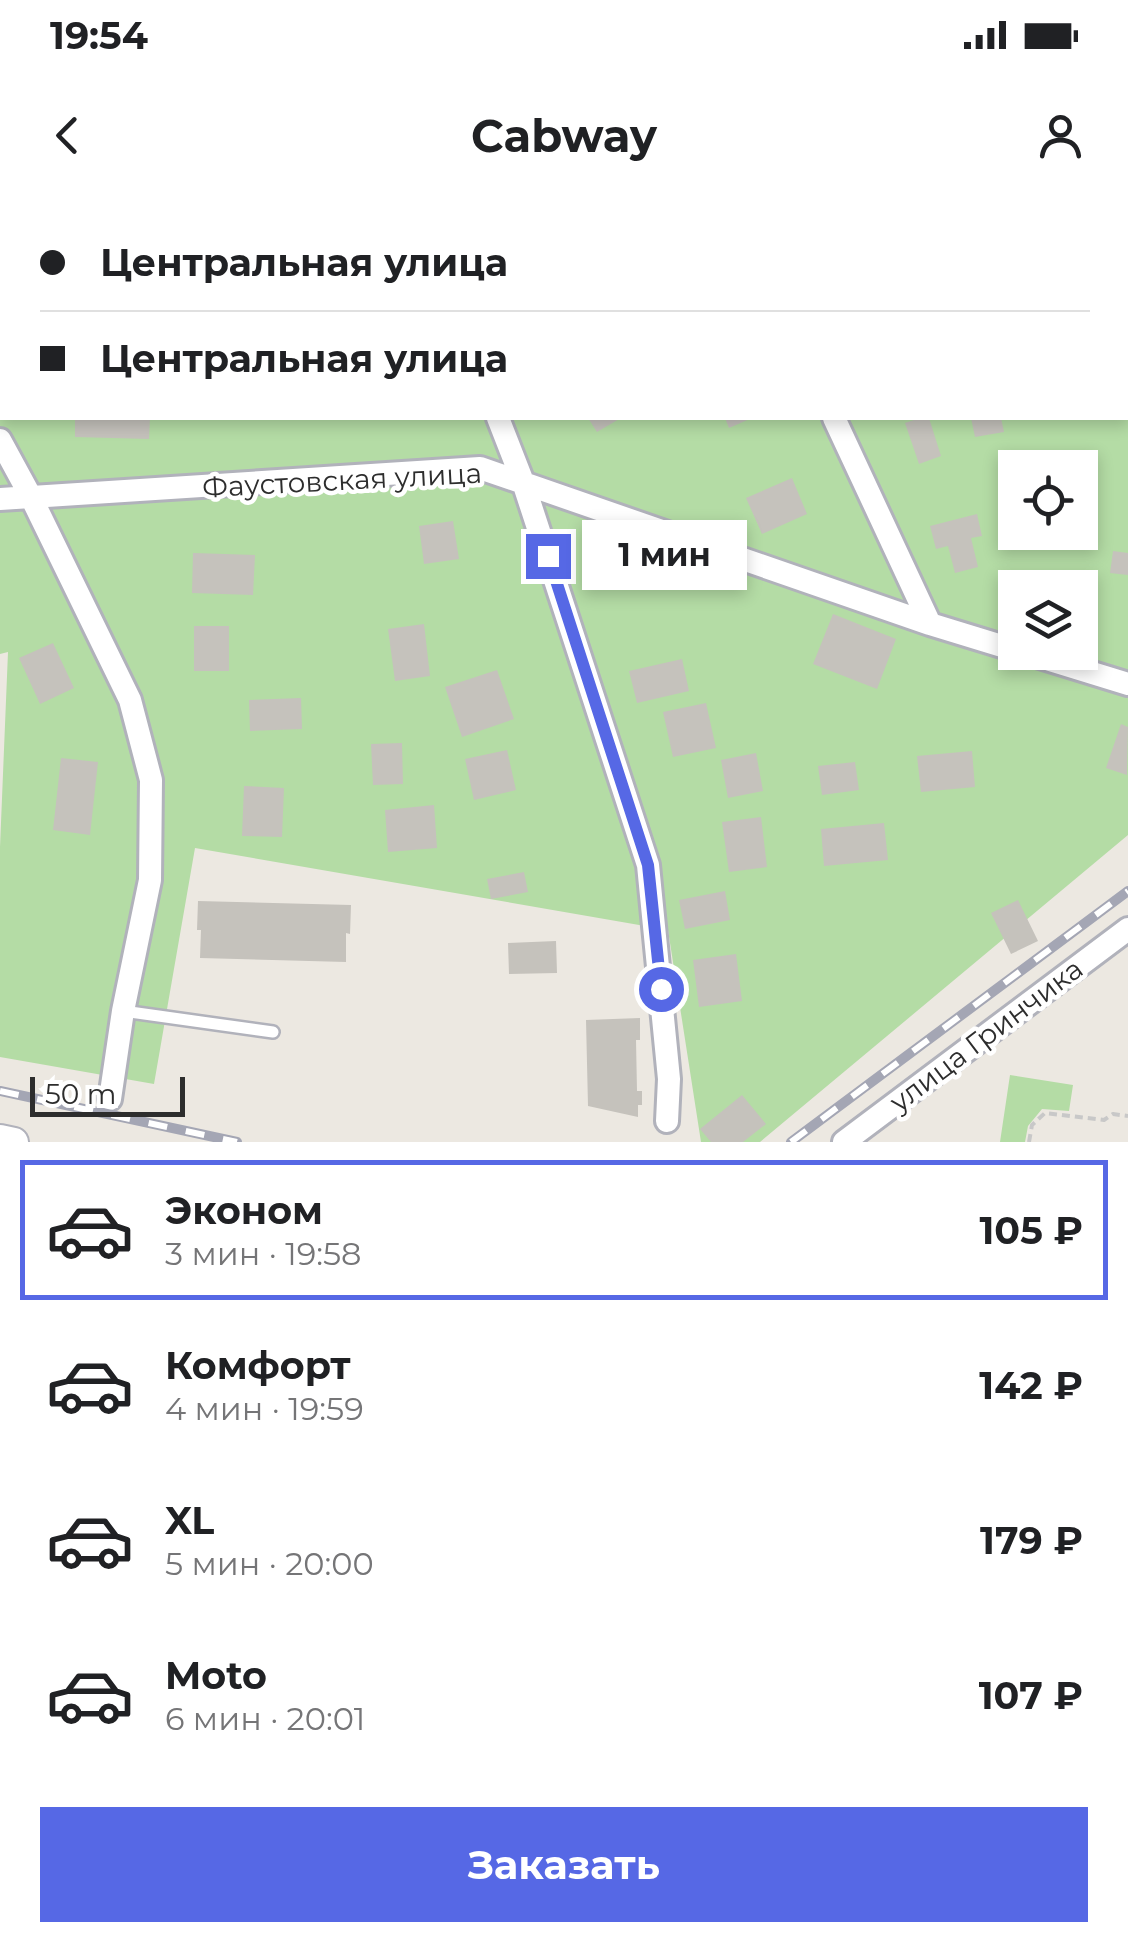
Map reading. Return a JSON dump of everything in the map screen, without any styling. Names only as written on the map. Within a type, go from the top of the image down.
[{"type":"street","points":[[499,420],[523,482],[648,865],[666,1041],[667,1121]]},
{"type":"street","points":[[835,420],[930,624]]},
{"type":"street","points":[[0,440],[130,700],[151,780],[150,880],[123,1011],[110,1100]]},
{"type":"street","name":"Фаустовская улица","points":[[0,500],[480,468],[998,645]]},
{"type":"street","points":[[1082,670],[1128,684]]},
{"type":"street","name":"улица Гринчика","points":[[844,1142],[1128,929]]},
{"type":"street","points":[[0,1139],[14,1142]]},
{"type":"lane","points":[[123,1011],[273,1032]]},
{"type":"path","points":[[1030,1142],[1032,1125],[1044,1112],[1104,1120],[1113,1114],[1128,1116]]},
{"type":"green space","points":[[0,420],[1128,420],[1128,835],[760,1142],[701,1142],[668,930],[195,848],[154,1084],[0,1057],[0,847],[8,652],[0,654]]},
{"type":"green space","points":[[1010,1075],[1073,1085],[1069,1111],[1042,1109],[1028,1126],[1025,1142],[1000,1142]]},
{"type":"building","points":[[75,420],[150,420],[149,439],[75,437]]},
{"type":"building","points":[[589,420],[618,420],[597,432]]},
{"type":"building","points":[[726,420],[747,420],[729,428]]},
{"type":"building","points":[[930,420],[941,456],[919,464],[905,423]]},
{"type":"building","points":[[971,420],[1001,420],[1004,432],[975,437]]},
{"type":"building","points":[[792,478],[807,514],[762,534],[746,498]]},
{"type":"building","points":[[977,514],[982,536],[971,538],[978,567],[955,573],[948,546],[936,549],[930,526]]},
{"type":"building","points":[[453,521],[459,559],[424,564],[419,526]]},
{"type":"building","points":[[1113,551],[1128,553],[1128,575],[1110,573]]},
{"type":"building","points":[[193,553],[255,555],[253,595],[192,593]]},
{"type":"building","points":[[833,614],[896,639],[877,689],[813,664]]},
{"type":"building","points":[[424,624],[430,676],[395,681],[388,629]]},
{"type":"building","points":[[194,626],[229,626],[229,671],[194,671]]},
{"type":"building","points":[[53,643],[74,688],[40,704],[19,658]]},
{"type":"building","points":[[682,659],[689,691],[637,703],[629,671]]},
{"type":"building","points":[[497,670],[514,719],[462,737],[445,687]]},
{"type":"building","points":[[301,698],[302,729],[250,731],[249,700]]},
{"type":"building","points":[[706,703],[716,748],[673,757],[663,712]]},
{"type":"building","points":[[1121,724],[1128,727],[1127,775],[1106,768]]},
{"type":"building","points":[[402,743],[403,784],[373,785],[371,744]]},
{"type":"building","points":[[507,750],[516,790],[474,800],[465,759]]},
{"type":"building","points":[[972,751],[975,787],[921,792],[917,756]]},
{"type":"building","points":[[756,753],[763,791],[728,798],[721,760]]},
{"type":"building","points":[[61,758],[98,762],[90,835],[53,830]]},
{"type":"building","points":[[855,762],[859,790],[822,795],[818,766]]},
{"type":"building","points":[[244,786],[284,788],[282,837],[242,836]]},
{"type":"building","points":[[434,805],[437,848],[388,852],[385,810]]},
{"type":"building","points":[[761,817],[767,867],[729,872],[722,822]]},
{"type":"building","points":[[884,823],[888,860],[824,866],[821,829]]},
{"type":"building","points":[[524,872],[528,892],[491,899],[487,879]]},
{"type":"building","points":[[725,891],[730,920],[685,929],[679,900]]},
{"type":"building","points":[[1018,900],[1038,941],[1011,954],[991,913]]},
{"type":"building","points":[[198,901],[351,905],[346,962],[200,958]]},
{"type":"building","points":[[556,941],[557,973],[509,974],[508,943]]},
{"type":"building","points":[[736,954],[742,1001],[699,1007],[693,960]]},
{"type":"building","points":[[640,1018],[640,1040],[636,1040],[637,1091],[642,1091],[642,1105],[638,1105],[638,1117],[588,1106],[586,1020]]},
{"type":"building","points":[[742,1095],[766,1124],[743,1142],[711,1142],[700,1129]]},
{"type":"railway","points":[[791,1142],[1128,891]]},
{"type":"railway","points":[[0,1091],[237,1142]]},
{"type":"route","points":[[548,556],[648,865],[661,989]]}]
